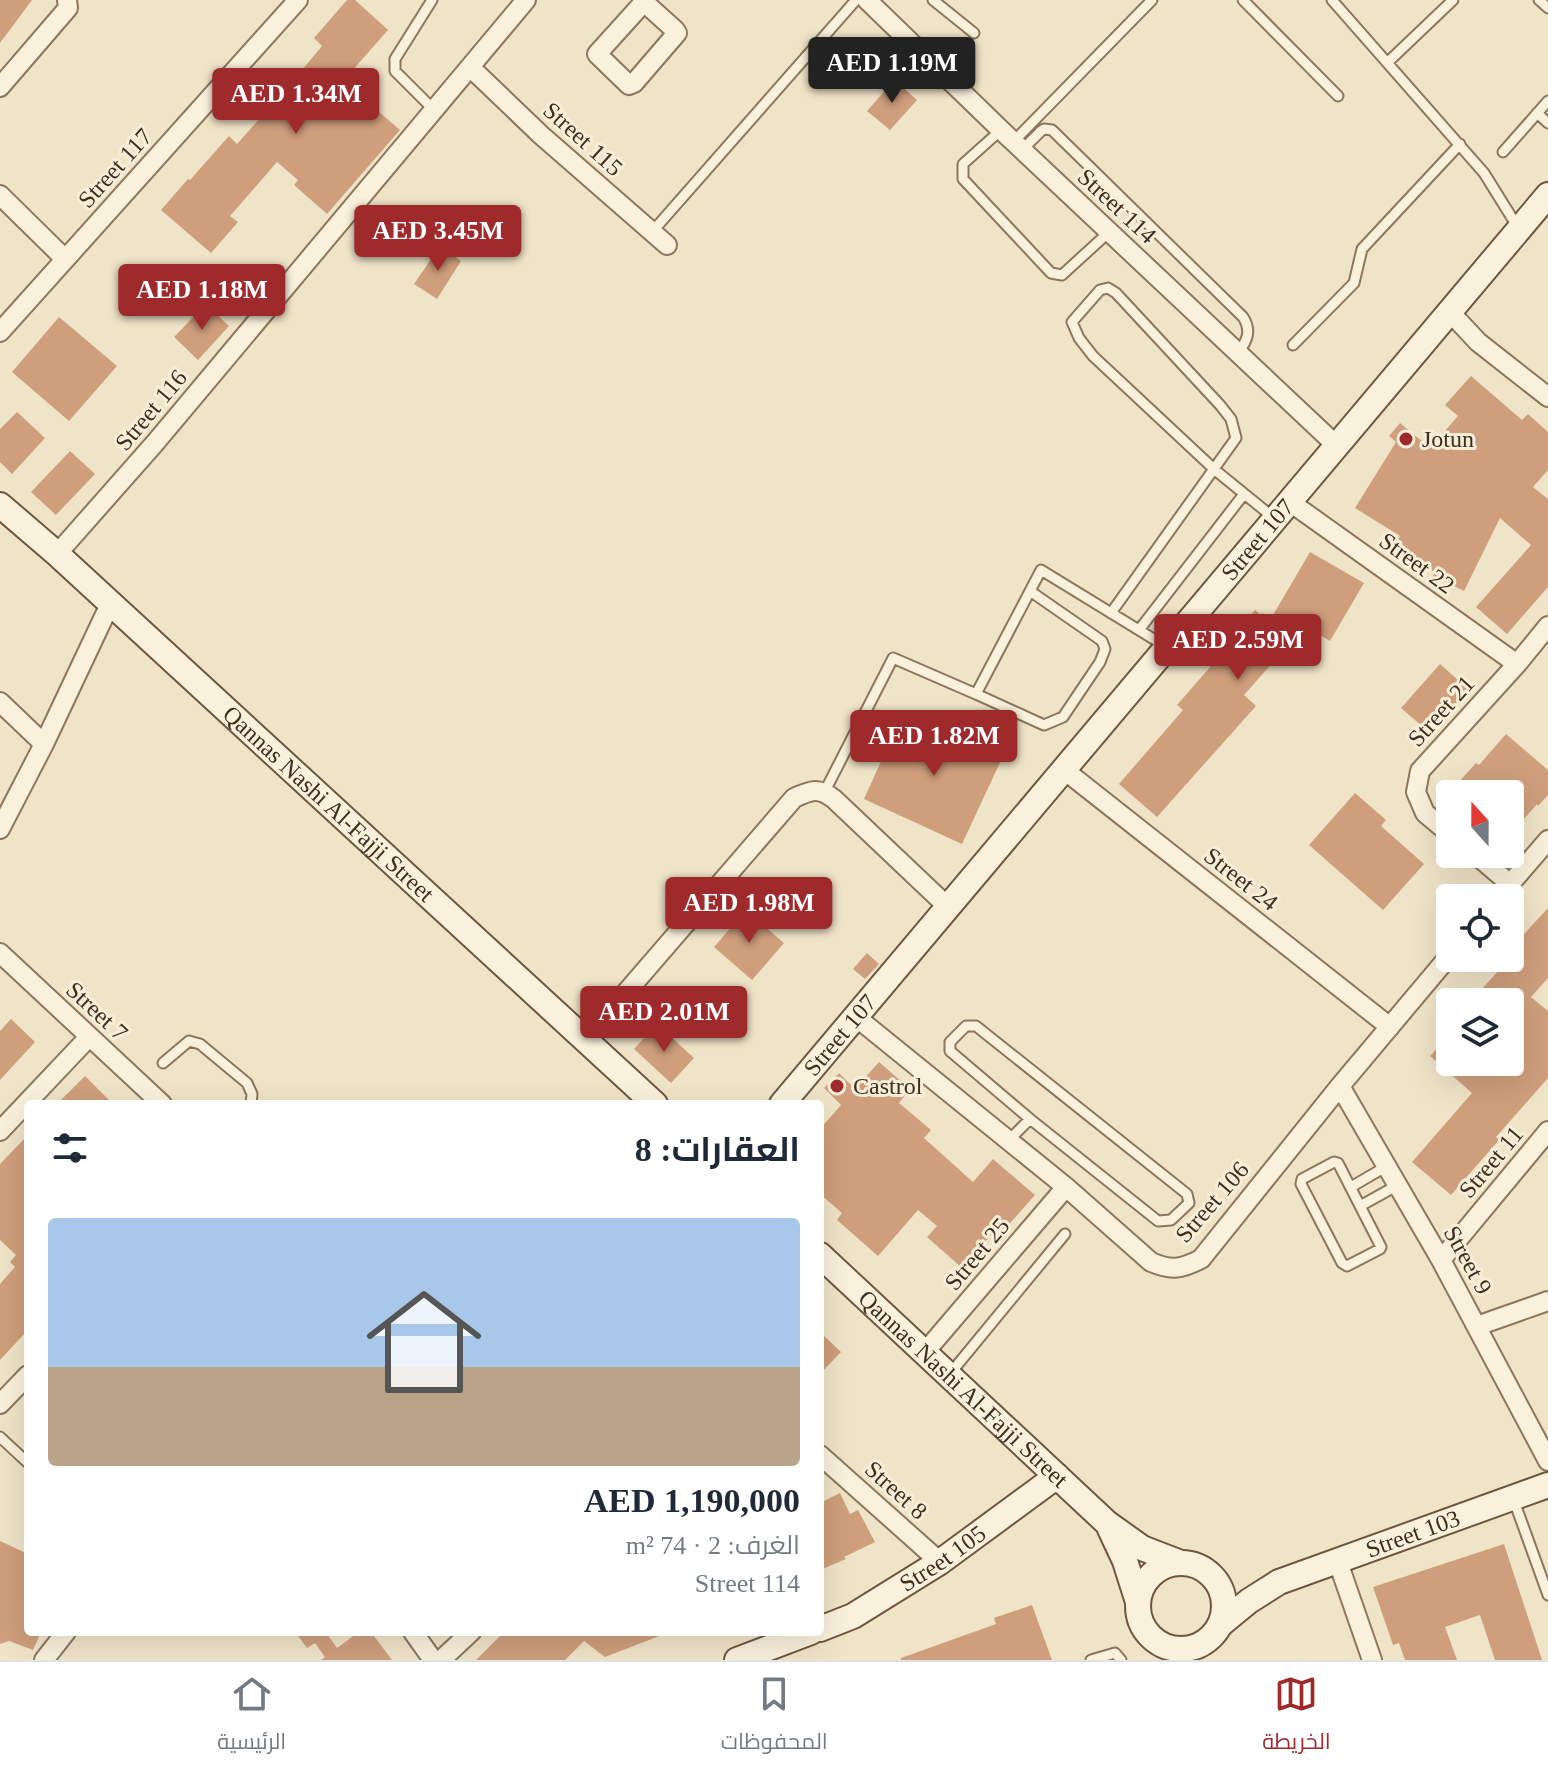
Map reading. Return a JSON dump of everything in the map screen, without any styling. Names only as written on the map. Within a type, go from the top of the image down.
[{"type":"street","points":[[0,87],[68,8],[67,0]]},
{"type":"street","name":"Street 117","points":[[0,332],[298,0]]},
{"type":"street","name":"Street 116","points":[[57,554],[155,443],[526,0]]},
{"type":"street","name":"Street 114","points":[[867,0],[1012,141],[1337,446]]},
{"type":"street","points":[[643,1],[677,33],[629,85],[597,54],[643,1]]},
{"type":"street","name":"Street 115","points":[[470,67],[541,135],[667,245]]},
{"type":"street","points":[[0,195],[65,259]]},
{"type":"street","name":"Street 107","points":[[785,1100],[1548,195]]},
{"type":"street","points":[[1450,312],[1478,342],[1548,397]]},
{"type":"street","name":"Qannas Nashi Al-Fajji Street","points":[[0,505],[651,1100]]},
{"type":"street","name":"Street 22","points":[[1282,510],[1517,664]]},
{"type":"street","points":[[0,829],[110,604]]},
{"type":"street","name":"Street 21","points":[[1436,822],[1425,813],[1416,792],[1420,771],[1548,626]]},
{"type":"street","points":[[0,702],[44,744]]},
{"type":"street","name":"Street 24","points":[[1063,769],[1390,1027]]},
{"type":"street","points":[[585,1040],[794,798],[810,791],[825,791],[948,907]]},
{"type":"street","points":[[1510,884],[1548,840]]},
{"type":"street","points":[[1486,868],[1499,884]]},
{"type":"street","name":"Street 7","points":[[0,953],[158,1100]]},
{"type":"street","name":"Street 106","points":[[856,1017],[1066,1187],[1151,1262],[1166,1268],[1184,1267],[1201,1259],[1436,972]]},
{"type":"street","points":[[29,1100],[89,1037]]},
{"type":"street","name":"Street 9","points":[[1340,1086],[1441,1260],[1548,1461]]},
{"type":"street","points":[[0,1131],[24,1106]]},
{"type":"street","name":"Street 11","points":[[1441,1260],[1548,1131]]},
{"type":"street","name":"Street 25","points":[[925,1352],[1066,1187]]},
{"type":"street","name":"Qannas Nashi Al-Fajji Street","points":[[824,1259],[1107,1523],[1142,1548],[1181,1563]]},
{"type":"street","points":[[1477,1326],[1548,1301]]},
{"type":"street","points":[[0,1404],[24,1379]]},
{"type":"street","name":"Street 8","points":[[824,1459],[940,1562]]},
{"type":"street","name":"Street 105","points":[[824,1627],[853,1616],[940,1562],[1057,1476]]},
{"type":"street","name":"Street 103","points":[[1209,1641],[1249,1601],[1279,1582],[1548,1485]]},
{"type":"street","name":"Qannas Nashi Al-Fajji Street","points":[[1107,1523],[1125,1561],[1138,1602]]},
{"type":"street","points":[[1338,1562],[1372,1660]]},
{"type":"street","points":[[1144,1629],[1162,1645],[1173,1649],[1185,1650],[1209,1641],[1225,1611],[1224,1598],[1212,1575],[1198,1566],[1181,1563],[1169,1565],[1157,1570],[1141,1590],[1139,1616],[1144,1629],[1158,1660]]},
{"type":"street","name":"Street 103","points":[[1212,1575],[1245,1584],[1279,1582]]},
{"type":"street","points":[[44,1660],[63,1636]]},
{"type":"street","points":[[416,1636],[433,1660]]},
{"type":"street","points":[[441,1660],[467,1636]]},
{"type":"street","points":[[737,1660],[767,1655],[803,1636]]},
{"type":"lane","points":[[432,0],[395,59],[395,71],[434,110]]},
{"type":"lane","points":[[652,232],[856,0]]},
{"type":"lane","points":[[933,0],[974,33]]},
{"type":"lane","points":[[1012,141],[1152,0]]},
{"type":"lane","points":[[1243,0],[1338,96]]},
{"type":"lane","points":[[1332,0],[1484,173],[1519,230]]},
{"type":"lane","points":[[1539,0],[1548,8]]},
{"type":"lane","points":[[1388,62],[1447,2]]},
{"type":"lane","points":[[1503,152],[1548,101]]},
{"type":"lane","points":[[1537,113],[1548,123]]},
{"type":"lane","points":[[1109,232],[1062,275],[1051,273],[963,179],[963,164],[1012,141],[1044,129],[1052,130],[1243,317],[1249,333],[1238,353]]},
{"type":"lane","points":[[1293,345],[1354,283],[1362,249],[1460,144]]},
{"type":"lane","points":[[1111,613],[1215,470],[1236,438],[1231,419],[1116,293],[1108,288],[1100,290],[1072,322],[1079,338],[1093,356],[1215,470],[1244,494],[1282,510]]},
{"type":"lane","points":[[1139,630],[1244,494]]},
{"type":"lane","points":[[976,694],[1041,570],[1167,647]]},
{"type":"lane","points":[[825,791],[893,658],[1044,725],[1063,717],[1100,662],[1105,649],[1102,641],[1030,591]]},
{"type":"lane","points":[[966,1026],[976,1026],[1150,1164],[1187,1194],[1189,1203],[1171,1220],[1158,1221],[1030,1119],[950,1051],[950,1042],[966,1026]]},
{"type":"lane","points":[[163,1063],[189,1041],[200,1044],[247,1083],[251,1100]]},
{"type":"lane","points":[[1009,1140],[1030,1119]]},
{"type":"lane","points":[[1334,1162],[1338,1163],[1351,1187],[1381,1247],[1347,1266],[1301,1181],[1334,1162]]},
{"type":"lane","points":[[1351,1187],[1387,1166]]},
{"type":"lane","points":[[1360,1206],[1398,1185]]},
{"type":"lane","points":[[949,1375],[1065,1234]]},
{"type":"lane","points":[[0,1437],[24,1459]]},
{"type":"lane","points":[[1513,1498],[1545,1574],[1548,1595]]},
{"type":"lane","points":[[1091,1660],[1115,1653],[1121,1660]]},
{"type":"building","points":[[0,0],[32,0],[0,43]]},
{"type":"building","points":[[347,0],[355,0],[388,30],[343,81],[400,130],[327,214],[294,185],[298,180],[277,162],[230,216],[238,222],[211,253],[161,210],[229,136],[237,144],[287,88],[322,46],[314,38]]},
{"type":"building","points":[[898,83],[917,100],[890,130],[867,111],[891,84]]},
{"type":"building","points":[[440,246],[461,261],[437,299],[414,284]]},
{"type":"building","points":[[206,304],[229,326],[198,360],[174,337]]},
{"type":"building","points":[[59,317],[117,366],[69,421],[12,372]]},
{"type":"building","points":[[1471,376],[1522,420],[1528,414],[1548,432],[1548,470],[1533,487],[1548,499],[1548,587],[1507,634],[1476,607],[1531,545],[1500,518],[1464,591],[1433,576],[1435,572],[1393,548],[1400,536],[1355,508],[1396,442],[1389,436],[1400,423],[1430,448],[1458,416],[1445,405]]},
{"type":"building","points":[[17,412],[45,438],[12,474],[0,462],[0,429]]},
{"type":"building","points":[[70,451],[95,474],[56,515],[31,492]]},
{"type":"building","points":[[1310,552],[1364,583],[1330,641],[1305,626],[1244,695],[1256,706],[1157,817],[1119,784],[1183,710],[1177,705],[1255,610],[1269,622]]},
{"type":"building","points":[[1440,664],[1468,689],[1430,733],[1401,708]]},
{"type":"building","points":[[902,715],[1004,754],[962,844],[864,799]]},
{"type":"building","points":[[1506,734],[1548,770],[1548,795],[1524,819],[1524,780],[1461,780],[1476,763],[1479,765]]},
{"type":"building","points":[[1355,793],[1386,820],[1381,826],[1424,864],[1383,910],[1309,845]]},
{"type":"building","points":[[1548,908],[1548,978],[1531,997],[1548,1011],[1548,1078],[1451,1195],[1412,1162],[1472,1093],[1453,1076],[1524,1076],[1524,988],[1483,988],[1497,972],[1524,972],[1524,934]]},
{"type":"building","points":[[746,910],[784,943],[752,980],[714,947]]},
{"type":"building","points":[[867,953],[879,964],[865,979],[853,969]]},
{"type":"building","points":[[11,1019],[35,1042],[0,1080],[0,1031]]},
{"type":"building","points":[[657,1024],[694,1058],[671,1083],[634,1049]]},
{"type":"building","points":[[879,1062],[910,1089],[899,1103],[931,1130],[924,1138],[973,1182],[993,1159],[1035,1195],[1003,1231],[998,1227],[962,1268],[927,1237],[937,1226],[918,1210],[878,1256],[837,1220],[842,1213],[824,1197],[824,1124],[841,1105],[824,1088],[839,1073],[855,1089]]},
{"type":"building","points":[[85,1076],[109,1100],[61,1100]]},
{"type":"building","points":[[24,1139],[24,1334],[0,1360],[0,1284],[15,1267],[10,1262],[16,1255],[0,1240],[0,1164]]},
{"type":"building","points":[[824,1336],[841,1352],[824,1370]]},
{"type":"building","points":[[840,1493],[850,1514],[858,1510],[875,1542],[824,1568],[824,1501]]},
{"type":"building","points":[[0,1541],[24,1552],[24,1636],[39,1636],[33,1650],[9,1641],[0,1644]]},
{"type":"building","points":[[1504,1544],[1542,1660],[1495,1660],[1480,1615],[1445,1627],[1457,1660],[1405,1660],[1399,1643],[1393,1645],[1373,1587]]},
{"type":"building","points":[[1032,1605],[1052,1660],[901,1660],[996,1624],[994,1618]]},
{"type":"building","points":[[298,1636],[328,1636],[337,1648],[354,1636],[374,1636],[392,1660],[321,1660],[325,1657],[315,1643],[307,1648]]},
{"type":"building","points":[[500,1636],[659,1636],[605,1657],[584,1641],[565,1660],[476,1660]]},
{"type":"place","name":"Jotun","points":[[1406,439]]},
{"type":"place","name":"Castrol","points":[[837,1086]]}]
